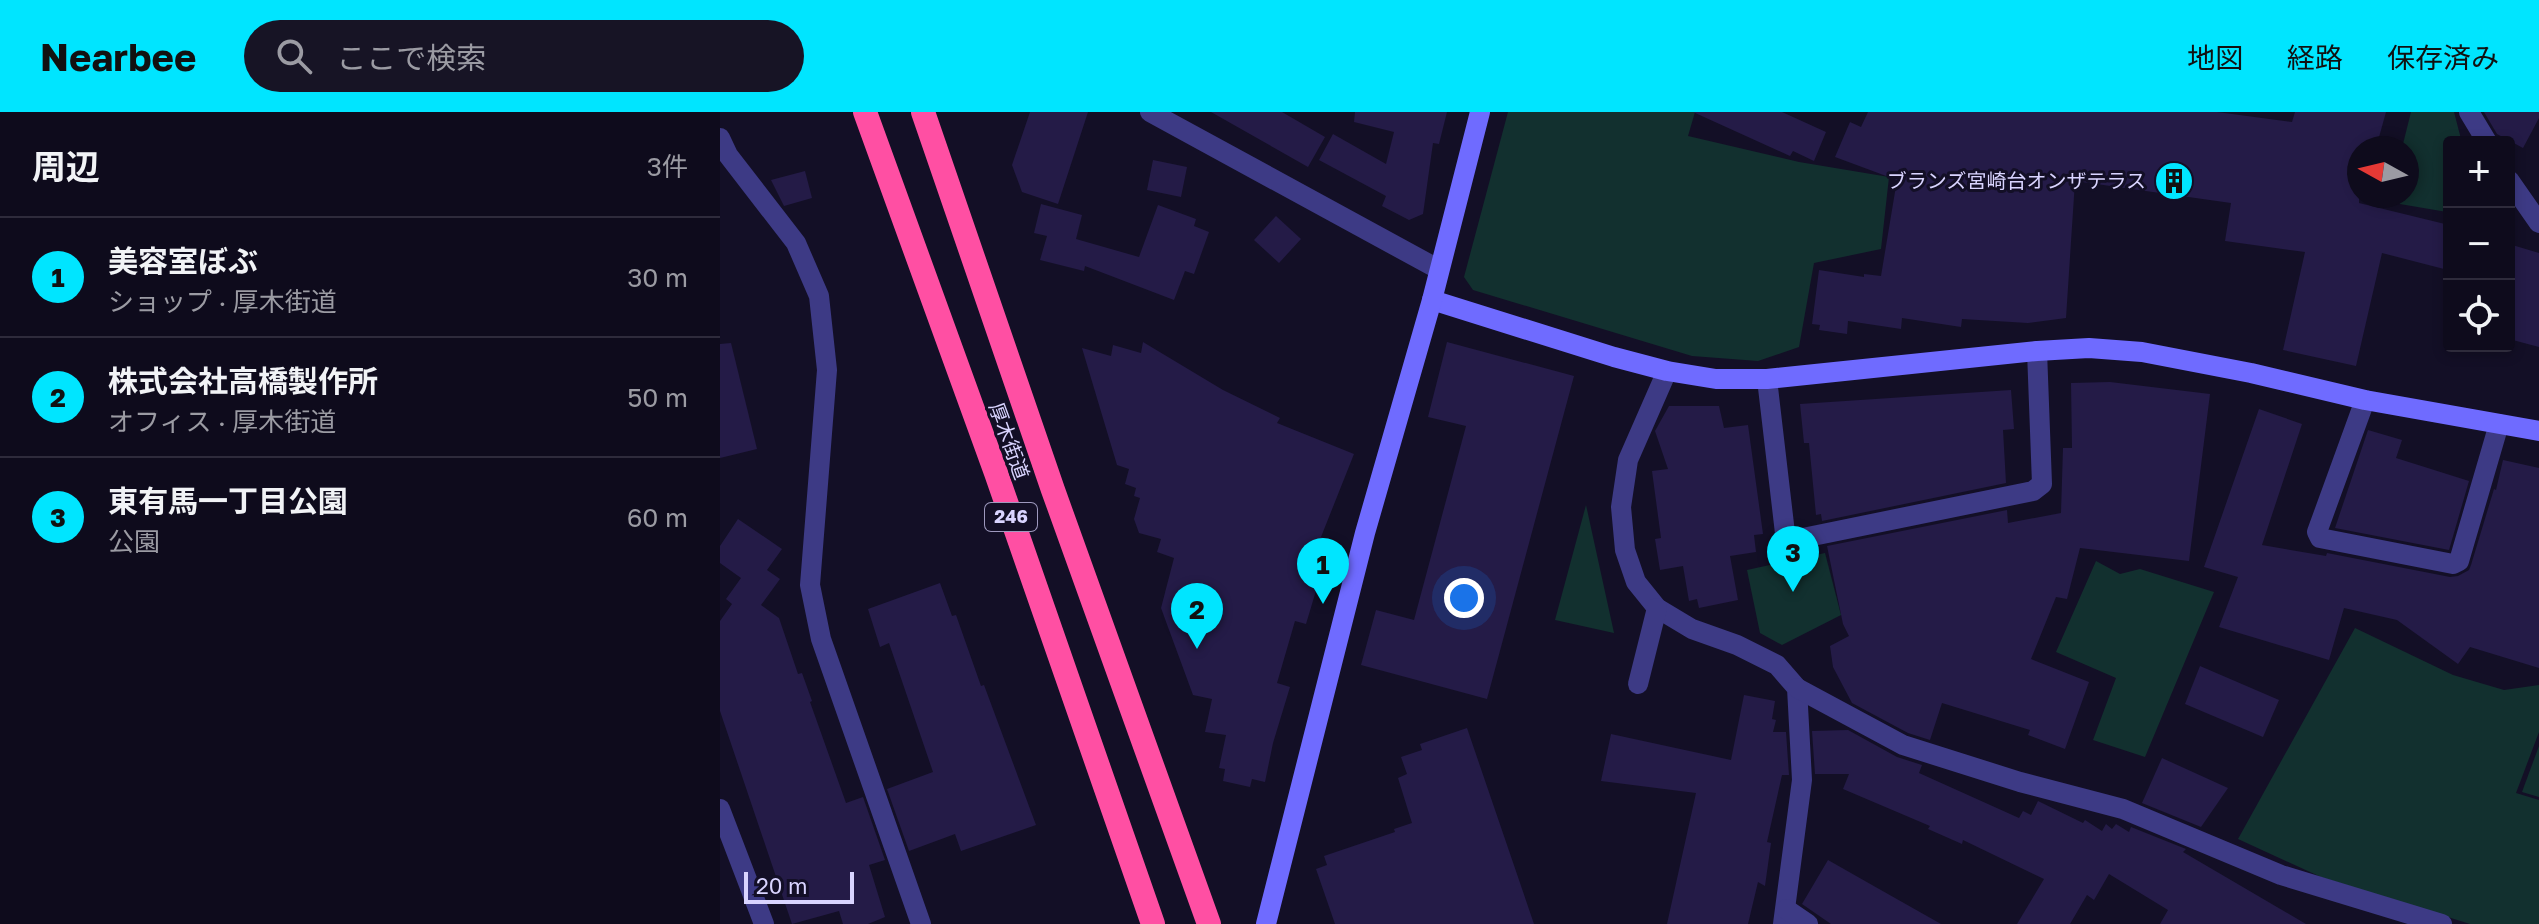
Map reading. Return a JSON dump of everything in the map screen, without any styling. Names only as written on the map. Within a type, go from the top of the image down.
[{"type":"highway","name":"厚木街道","points":[[865,112],[996,473],[1153,924]]},
{"type":"highway","name":"厚木街道","points":[[923,112],[1063,518],[1209,924]]},
{"type":"street","points":[[1150,112],[1438,269]]},
{"type":"street","points":[[1266,924],[1365,533],[1432,300],[1480,112]]},
{"type":"street","points":[[2469,112],[2483,136]]},
{"type":"street","points":[[720,138],[728,155],[796,243],[819,296],[827,370],[810,585],[821,639],[921,924]]},
{"type":"street","points":[[2515,189],[2539,223]]},
{"type":"street","points":[[1432,300],[1614,357],[1667,371],[1716,379],[1767,379],[2089,348],[2142,352],[2251,373],[2365,400],[2539,431]]},
{"type":"street","points":[[1767,379],[1785,533],[1798,539],[2033,491],[2042,484],[2037,351]]},
{"type":"street","points":[[1667,371],[1628,460],[1621,507],[1625,550],[1636,582],[1657,608],[1692,629],[1737,645],[1777,665],[1797,688],[1903,745],[2020,782],[2123,809],[2281,875],[2442,924]]},
{"type":"street","points":[[2365,400],[2317,532],[2320,538],[2453,564],[2459,561],[2499,424]]},
{"type":"street","points":[[1638,684],[1657,608]]},
{"type":"street","points":[[1797,688],[1802,780],[1785,917],[1808,924]]},
{"type":"street","points":[[720,809],[764,924]]},
{"type":"green space","points":[[1508,112],[1695,112],[1688,136],[1799,162],[1889,177],[1881,249],[1814,263],[1799,347],[1758,361],[1692,356],[1473,290],[1464,277]]},
{"type":"green space","points":[[2411,112],[2454,112],[2460,136],[2443,136],[2443,211],[2419,207],[2419,136],[2405,136]]},
{"type":"green space","points":[[1586,505],[1614,633],[1555,620]]},
{"type":"green space","points":[[1825,553],[1841,615],[1782,645],[1760,633],[1747,570]]},
{"type":"green space","points":[[2096,561],[2120,574],[2140,569],[2214,592],[2145,757],[2093,740],[2116,678],[2056,652]]},
{"type":"green space","points":[[2355,628],[2453,675],[2504,690],[2539,685],[2539,732],[2516,793],[2539,800],[2539,924],[2470,924],[2321,877],[2238,839]]},
{"type":"green space","points":[[2539,746],[2539,797],[2522,792]]},
{"type":"building","points":[[1030,112],[1088,112],[1058,204],[1022,192],[1012,165]]},
{"type":"building","points":[[1211,112],[1282,112],[1325,137],[1308,167]]},
{"type":"building","points":[[1355,112],[1447,112],[1439,144],[1433,143],[1423,214],[1409,220],[1382,206],[1386,196],[1319,160],[1333,134],[1386,164],[1394,132],[1354,122]]},
{"type":"building","points":[[1693,112],[1782,112],[1826,132],[1814,161],[1793,151],[1790,156]]},
{"type":"building","points":[[1868,112],[2217,112],[2292,122],[2295,112],[2386,112],[2379,136],[2347,136],[2347,208],[2379,208],[2443,224],[2443,269],[2382,253],[2356,366],[2283,350],[2305,252],[2225,241],[2231,203],[2075,181],[2066,318],[2028,323],[1962,319],[1961,327],[1902,318],[1901,329],[1848,321],[1847,334],[1819,330],[1820,325],[1812,324],[1819,270],[1864,277],[1864,274],[1881,276],[1897,180],[1835,157],[1850,122],[1861,127]]},
{"type":"building","points":[[2484,112],[2539,112],[2539,118],[2523,148],[2515,144],[2515,136],[2497,134]]},
{"type":"building","points":[[1153,160],[1187,167],[1181,197],[1147,190]]},
{"type":"building","points":[[805,171],[812,198],[784,206],[771,180]]},
{"type":"building","points":[[1041,204],[1082,215],[1076,239],[1139,257],[1158,205],[1196,219],[1194,226],[1209,232],[1194,274],[1185,271],[1174,300],[1085,266],[1084,271],[1040,260],[1047,236],[1034,233]]},
{"type":"building","points":[[1276,216],[1301,239],[1279,263],[1254,240]]},
{"type":"building","points":[[2515,246],[2539,253],[2539,347],[2515,341]]},
{"type":"building","points":[[1143,342],[1223,390],[1280,418],[1277,423],[1354,454],[1321,537],[1326,539],[1315,572],[1321,574],[1306,624],[1295,621],[1277,683],[1290,687],[1265,782],[1252,779],[1250,787],[1223,781],[1225,769],[1219,768],[1226,735],[1205,732],[1212,699],[1193,695],[1161,608],[1174,558],[1157,552],[1161,539],[1139,533],[1134,519],[1140,498],[1134,496],[1136,488],[1125,484],[1129,469],[1117,465],[1082,348],[1111,356],[1113,345],[1141,353]]},
{"type":"building","points":[[1447,342],[1574,376],[1487,699],[1361,665],[1376,610],[1414,620],[1466,426],[1428,417]]},
{"type":"building","points":[[731,343],[757,449],[720,458],[720,344]]},
{"type":"building","points":[[2110,382],[2210,394],[2189,561],[2080,548],[2067,599],[2056,597],[2031,659],[2089,682],[2065,749],[2028,735],[2030,730],[1942,703],[1930,740],[1908,733],[1852,703],[1833,667],[1830,646],[1849,636],[1843,624],[1827,546],[2007,510],[2008,523],[2061,513],[2063,448],[2072,448],[2071,383]]},
{"type":"building","points":[[2011,390],[2014,429],[2003,430],[2006,483],[1822,521],[1821,514],[1816,515],[1809,443],[1804,443],[1800,404]]},
{"type":"building","points":[[1669,406],[1719,406],[1724,428],[1748,425],[1763,534],[1754,535],[1756,552],[1730,556],[1738,600],[1699,608],[1697,599],[1689,601],[1683,566],[1660,570],[1655,539],[1661,538],[1652,471],[1668,469],[1655,431]]},
{"type":"building","points":[[2259,409],[2302,424],[2262,545],[2458,576],[2469,570],[2471,565],[2503,460],[2539,468],[2539,668],[2470,647],[2458,664],[2397,620],[2344,608],[2329,660],[2219,627],[2238,577],[2204,567]]},
{"type":"building","points":[[2368,430],[2402,440],[2396,458],[2469,481],[2449,550],[2335,528]]},
{"type":"building","points":[[738,519],[782,549],[767,570],[780,579],[761,605],[779,618],[798,674],[802,673],[846,803],[863,797],[885,860],[869,865],[885,917],[868,924],[843,924],[839,911],[792,924],[720,711],[720,621],[732,604],[726,599],[741,578],[720,563],[720,546]]},
{"type":"building","points":[[940,583],[952,616],[956,615],[981,686],[984,685],[1036,825],[961,851],[955,834],[909,851],[887,789],[933,772],[889,643],[880,647],[868,609]]},
{"type":"building","points":[[2200,666],[2279,700],[2263,737],[2185,704]]},
{"type":"building","points":[[1744,695],[1775,701],[1773,732],[1786,732],[1789,775],[1782,775],[1767,842],[1771,843],[1765,886],[1758,882],[1748,924],[1667,924],[1696,793],[1601,781],[1611,734],[1731,760]]},
{"type":"building","points":[[1467,728],[1534,924],[1335,924],[1316,869],[1327,865],[1324,856],[1395,832],[1394,829],[1412,823],[1398,778],[1407,774],[1401,757],[1422,750],[1420,744]]},
{"type":"building","points":[[1848,730],[1897,757],[1922,765],[1919,773],[2019,818],[2023,811],[2031,815],[2038,801],[2083,823],[2085,820],[2102,831],[2106,824],[2112,829],[2116,824],[2129,832],[2131,827],[2186,849],[2183,852],[2306,924],[2160,924],[2168,910],[2109,874],[2094,900],[2087,895],[2070,924],[2017,924],[2044,879],[1963,840],[1962,844],[1928,829],[1930,826],[1843,789],[1849,774],[1815,774],[1812,731]]},
{"type":"building","points":[[2162,758],[2228,788],[2201,827],[2142,803]]},
{"type":"building","points":[[1828,860],[1941,924],[1831,924],[1802,904]]},
{"type":"place","name":"ブランズ宮崎台オンザテラス","points":[[2174,181]]},
{"type":"place","name":"東有馬一丁目公園","points":[[1793,592]]},
{"type":"place","name":"美容室ぼぶ","points":[[1323,604]]},
{"type":"place","name":"株式会社高橋製作所","points":[[1197,649]]}]
